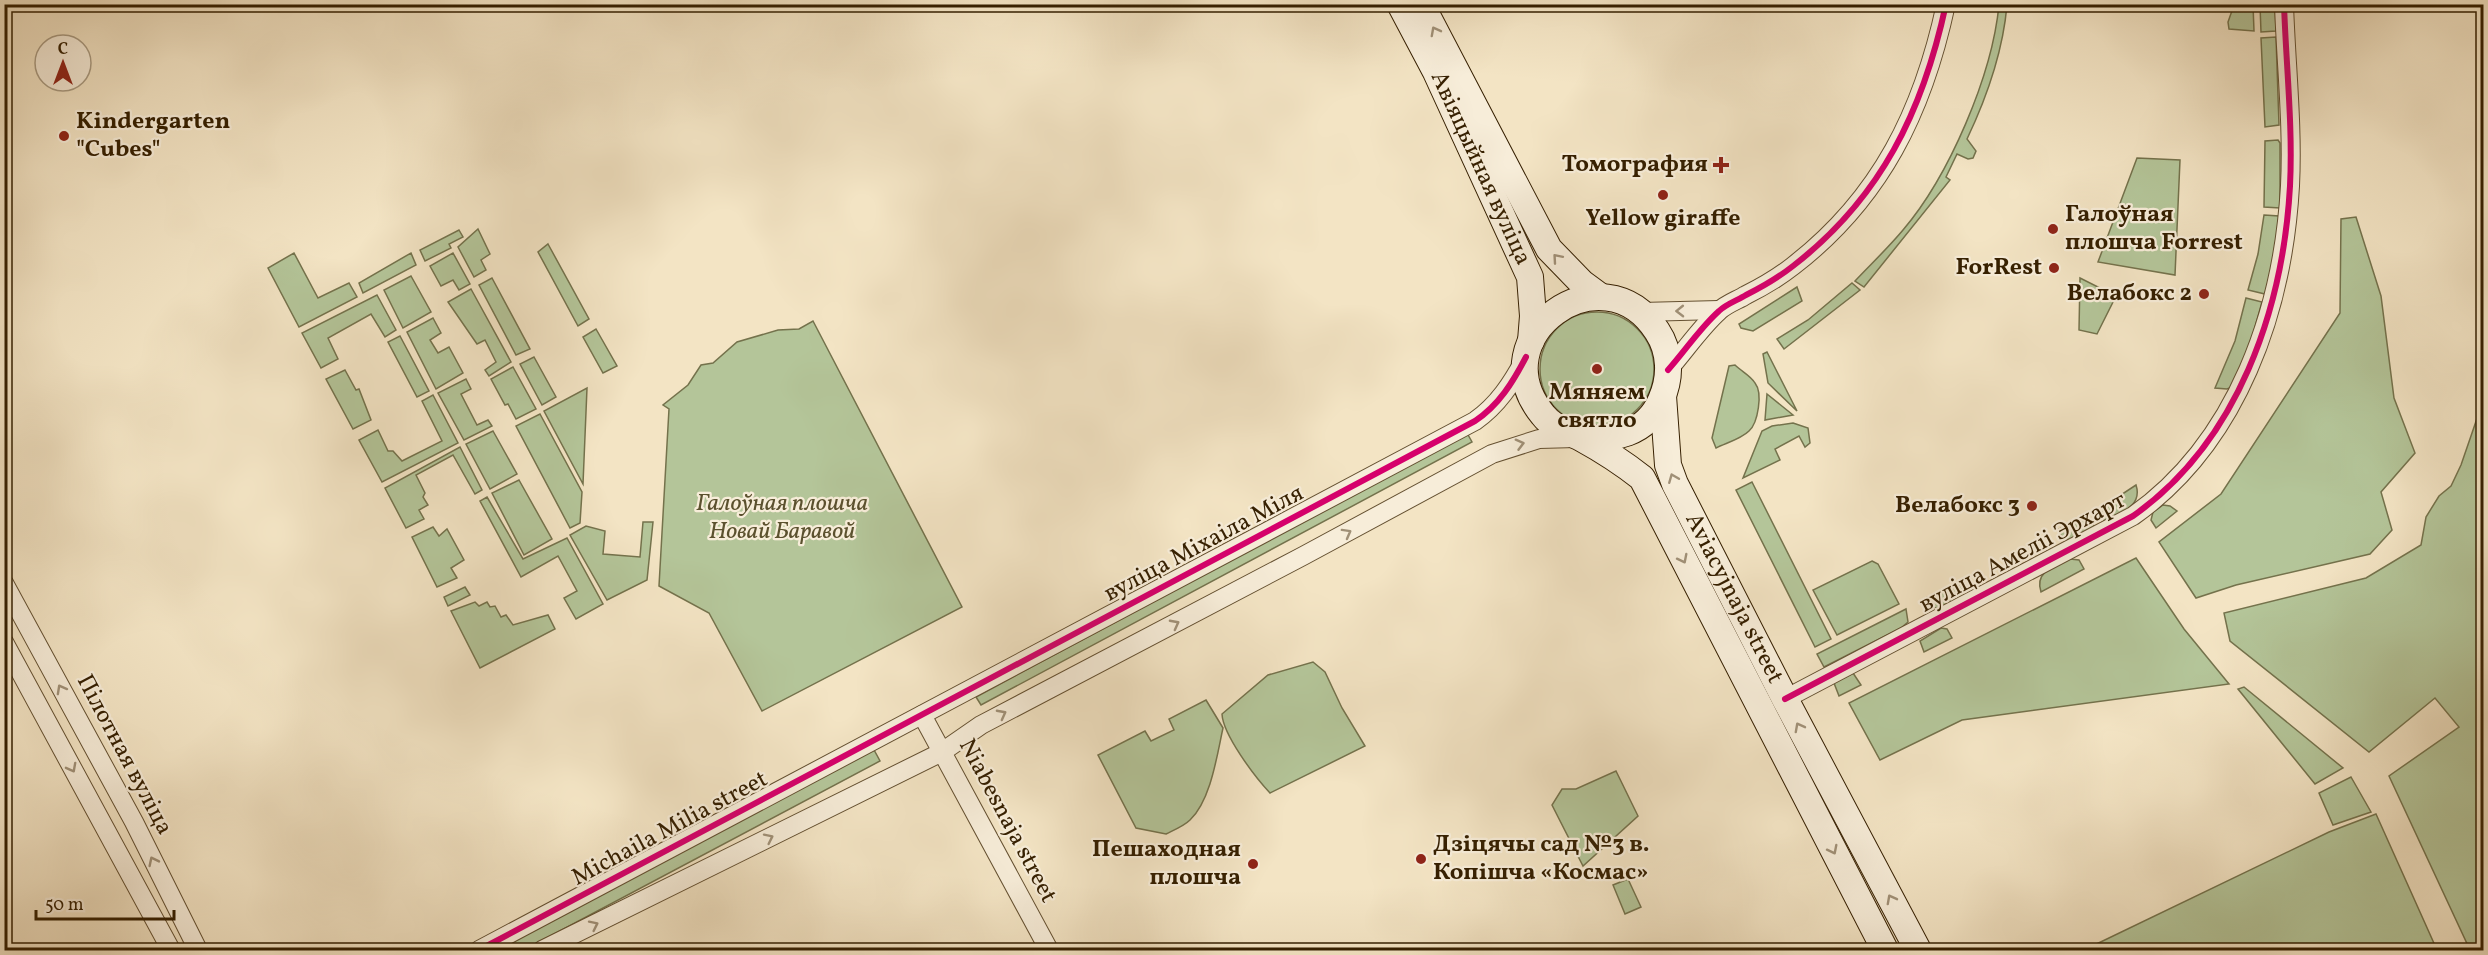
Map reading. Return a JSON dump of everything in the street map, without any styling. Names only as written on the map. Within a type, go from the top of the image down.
[{"type":"main road","name":"Авіяцыйная вуліца","points":[[1400,4],[1436,72],[1530,277],[1533,306],[1528,349]]},
{"type":"main road","name":"Авіяцыйная вуліца","points":[[1421,4],[1549,249],[1582,283],[1601,297]]},
{"type":"main road","points":[[1581,438],[1608,439],[1633,430],[1649,420],[1663,396],[1668,370],[1662,338],[1641,312],[1626,303],[1601,297],[1574,301],[1558,308],[1544,320],[1528,349],[1526,385],[1536,405],[1553,426],[1581,438],[1626,465],[1642,478],[1885,951]]},
{"type":"main road","name":"Aviacyjnaja street","points":[[1663,396],[1668,465],[1675,484],[1918,951]]},
{"type":"street","points":[[1668,370],[1719,310],[1792,267],[1850,213],[1898,146],[1919,100],[1937,49],[1946,4]]},
{"type":"street","name":"вуліца Амеліі Эрхарт","points":[[1785,699],[2133,516],[2162,495],[2209,442],[2227,414],[2259,343],[2285,243],[2290,163],[2284,4]]},
{"type":"street","points":[[1641,312],[1719,310]]},
{"type":"street","name":"вуліца Міхаіла Міля","points":[[479,951],[1475,420],[1490,411],[1496,404],[1514,379],[1528,349]]},
{"type":"street","name":"Michaila Milia street","points":[[542,951],[942,752],[981,725],[1293,562],[1492,454],[1539,439],[1581,438]]},
{"type":"street","name":"Пілотная вуліца","points":[[4,584],[134,822],[198,951]]},
{"type":"street","points":[[4,642],[171,951]]},
{"type":"street","name":"Niabesnaja street","points":[[922,715],[1049,951]]},
{"type":"green space","points":[[1999,5],[2007,5],[1998,57],[1967,139],[1976,151],[1973,158],[1968,159],[1957,154],[1946,177],[1950,180],[1864,287],[1855,281],[1897,237],[1920,208],[1952,154],[1966,124],[1988,63]]},
{"type":"green space","points":[[2234,5],[2253,5],[2254,31],[2229,29],[2228,22]]},
{"type":"green space","points":[[2260,5],[2275,5],[2276,31],[2261,32]]},
{"type":"green space","points":[[2276,37],[2279,125],[2265,127],[2261,38]]},
{"type":"green space","points":[[2278,140],[2280,143],[2280,208],[2264,207],[2265,141]]},
{"type":"green space","points":[[2137,158],[2180,160],[2175,275],[2098,262]]},
{"type":"green space","points":[[2264,215],[2279,216],[2274,258],[2265,294],[2248,290],[2258,254]]},
{"type":"green space","points":[[2356,217],[2381,296],[2394,398],[2415,453],[2381,492],[2392,530],[2370,554],[2236,585],[2196,598],[2159,542],[2221,494],[2340,313],[2341,219]]},
{"type":"green space","points":[[478,229],[490,254],[481,260],[486,270],[474,277],[458,247]]},
{"type":"green space","points":[[459,230],[463,237],[449,244],[451,248],[425,261],[420,250]]},
{"type":"green space","points":[[548,244],[589,319],[578,326],[538,252]]},
{"type":"green space","points":[[294,253],[318,298],[349,283],[357,297],[299,327],[268,268]]},
{"type":"green space","points":[[411,253],[416,265],[363,293],[359,283]]},
{"type":"green space","points":[[453,253],[470,284],[459,290],[453,280],[441,286],[430,266]]},
{"type":"green space","points":[[411,276],[431,312],[403,328],[384,290]]},
{"type":"green space","points":[[492,278],[530,349],[516,355],[479,285]]},
{"type":"green space","points":[[2080,278],[2116,296],[2097,334],[2079,330]]},
{"type":"green space","points":[[1852,283],[1860,290],[1784,349],[1777,339],[1808,320]]},
{"type":"green space","points":[[1797,287],[1802,301],[1753,331],[1741,328],[1739,324]]},
{"type":"green space","points":[[471,289],[511,362],[489,376],[485,370],[496,362],[485,340],[477,344],[448,302]]},
{"type":"green space","points":[[377,295],[396,330],[385,337],[371,314],[328,338],[338,359],[321,368],[302,333]]},
{"type":"green space","points":[[2246,298],[2262,302],[2250,345],[2232,387],[2215,388],[2235,341]]},
{"type":"green space","points":[[1597,312],[1619,317],[1637,329],[1649,347],[1654,369],[1649,391],[1637,409],[1619,421],[1597,426],[1575,421],[1557,409],[1545,391],[1540,369],[1545,347],[1557,329],[1575,317]]},
{"type":"green space","points":[[433,318],[441,333],[430,340],[438,353],[449,347],[463,373],[436,389],[407,332]]},
{"type":"green space","name":"Галоўная плошча Новай Баравой","points":[[813,321],[962,607],[762,711],[709,613],[659,586],[669,409],[663,405],[688,385],[701,365],[713,363],[737,342],[778,330],[799,329]]},
{"type":"green space","points":[[596,329],[617,366],[603,373],[583,337]]},
{"type":"green space","points":[[400,336],[429,391],[417,397],[388,342]]},
{"type":"green space","points":[[1767,352],[1797,411],[1768,383],[1763,354]]},
{"type":"green space","points":[[534,357],[556,397],[542,405],[520,364]]},
{"type":"green space","points":[[1735,365],[1755,383],[1759,394],[1757,415],[1746,434],[1716,448],[1712,438],[1729,366]]},
{"type":"green space","points":[[513,367],[536,409],[516,419],[508,404],[505,405],[491,379]]},
{"type":"green space","points":[[345,370],[356,390],[359,389],[371,420],[353,429],[326,379]]},
{"type":"green space","points":[[466,379],[471,389],[461,394],[477,425],[488,420],[492,426],[464,440],[438,393]]},
{"type":"green space","points":[[587,388],[583,484],[544,411]]},
{"type":"green space","points":[[1767,394],[1793,415],[1765,420]]},
{"type":"green space","points":[[433,395],[458,443],[382,482],[359,440],[378,430],[388,451],[393,451],[402,461],[442,441],[422,401]]},
{"type":"green space","points":[[2483,401],[2484,950],[2470,950],[2389,776],[2459,727],[2435,698],[2369,752],[2230,641],[2224,613],[2366,578],[2421,545],[2426,517],[2439,496],[2451,486],[2461,465]]},
{"type":"green space","points":[[540,414],[582,492],[580,523],[570,528],[516,426]]},
{"type":"green space","points":[[1793,423],[1808,428],[1810,443],[1805,447],[1799,436],[1775,449],[1780,460],[1743,478],[1762,431],[1772,426]]},
{"type":"green space","points":[[493,431],[517,474],[490,489],[466,444]]},
{"type":"green space","points":[[1467,433],[1472,442],[981,705],[976,697]]},
{"type":"green space","points":[[460,447],[482,490],[475,494],[453,455],[416,475],[428,505],[419,510],[424,519],[406,528],[385,488]]},
{"type":"green space","points":[[519,480],[552,539],[524,555],[492,493]]},
{"type":"green space","points":[[1752,482],[1831,639],[1815,647],[1736,490]]},
{"type":"green space","points":[[2136,485],[2136,499],[2133,504],[2123,513],[2105,523],[2101,513],[2107,504]]},
{"type":"green space","points":[[487,497],[523,559],[567,538],[603,604],[576,619],[564,598],[577,591],[558,556],[521,577],[480,501]]},
{"type":"green space","points":[[2163,505],[2170,506],[2177,511],[2156,528],[2151,520],[2153,512]]},
{"type":"green space","points":[[2086,518],[2095,528],[2071,540],[2063,538],[2057,530],[2077,520]]},
{"type":"green space","points":[[643,522],[653,522],[647,580],[607,600],[570,535],[586,526],[605,531],[603,554],[640,557]]},
{"type":"green space","points":[[433,527],[439,536],[447,529],[464,560],[451,568],[457,578],[437,587],[412,537]]},
{"type":"green space","points":[[2136,558],[2184,629],[2229,684],[1962,720],[1880,760],[1849,703]]},
{"type":"green space","points":[[2070,559],[2079,560],[2084,569],[2041,592],[2040,579],[2043,574]]},
{"type":"green space","points":[[1872,561],[1878,564],[1899,604],[1837,635],[1813,590]]},
{"type":"green space","points":[[1963,579],[1963,592],[1955,602],[1936,608],[1929,607],[1922,600]]},
{"type":"green space","points":[[465,587],[470,595],[448,606],[444,597]]},
{"type":"green space","points":[[475,602],[479,606],[487,602],[490,607],[495,606],[501,617],[506,615],[513,625],[548,615],[555,629],[480,668],[451,611]]},
{"type":"green space","points":[[1906,609],[1908,622],[1901,628],[1824,667],[1817,654]]},
{"type":"green space","points":[[1941,628],[1947,629],[1952,638],[1924,652],[1920,641]]},
{"type":"green space","points":[[1313,662],[1325,672],[1342,708],[1365,746],[1270,793],[1248,767],[1234,744],[1222,714],[1268,675]]},
{"type":"green space","points":[[1853,673],[1861,685],[1839,696],[1834,683]]},
{"type":"green space","points":[[2244,687],[2343,768],[2315,784],[2238,689]]},
{"type":"green space","points":[[1206,700],[1223,728],[1212,777],[1203,801],[1188,822],[1166,834],[1136,828],[1098,755],[1145,731],[1151,741],[1174,730],[1169,719]]},
{"type":"green space","points":[[873,748],[880,761],[524,950],[490,950]]},
{"type":"green space","points":[[1616,771],[1638,816],[1583,866],[1552,805],[1562,789],[1576,789]]},
{"type":"green space","points":[[2351,777],[2371,812],[2333,825],[2319,793]]},
{"type":"green space","points":[[2376,814],[2437,950],[2084,950],[2329,832]]},
{"type":"green space","points":[[1628,879],[1641,907],[1625,914],[1613,885]]},
{"type":"cycle path","points":[[1668,370],[1719,311],[1770,282],[1824,240],[1851,211],[1874,181],[1894,150],[1911,116],[1925,81],[1946,4]]},
{"type":"cycle path","points":[[1785,699],[2133,516],[2170,486],[2201,451],[2227,412],[2248,370],[2265,325],[2286,233],[2291,163],[2284,4]]},
{"type":"cycle path","points":[[479,950],[1475,421],[1484,415],[1505,392],[1526,357]]},
{"type":"place","name":"Kindergarten \"Cubes\"","points":[[64,136]]},
{"type":"place","name":"Томография","points":[[1721,165]]},
{"type":"place","name":"Yellow giraffe","points":[[1663,195]]},
{"type":"place","name":"Галоўная плошча Forrest","points":[[2053,229]]},
{"type":"place","name":"ForRest","points":[[2054,268]]},
{"type":"place","name":"Велабокс 2","points":[[2204,294]]},
{"type":"place","name":"Мяняем святло","points":[[1597,369]]},
{"type":"place","name":"Велабокс 3","points":[[2032,506]]},
{"type":"place","name":"Дзіцячы сад №3 в. Копішча «Космас»","points":[[1421,859]]},
{"type":"place","name":"Пешаходная плошча","points":[[1253,864]]}]
